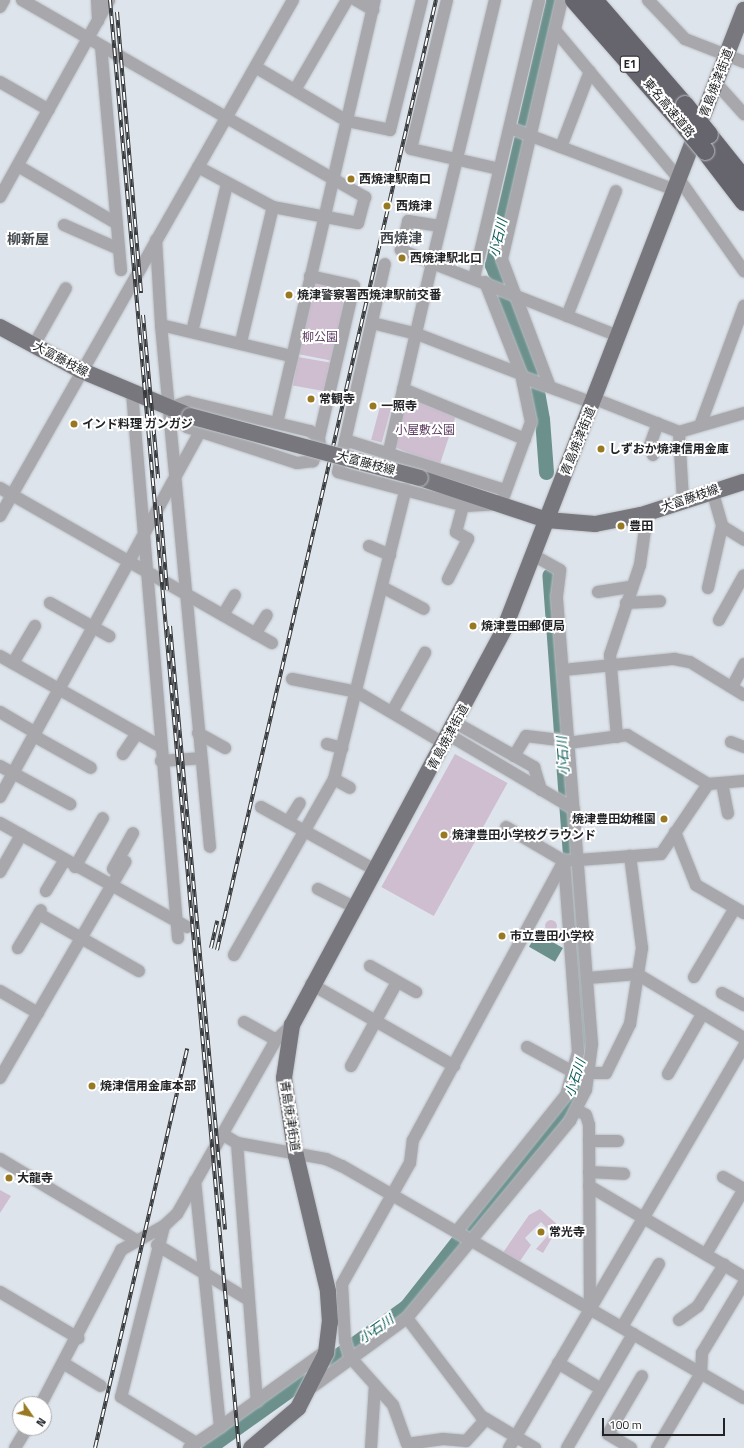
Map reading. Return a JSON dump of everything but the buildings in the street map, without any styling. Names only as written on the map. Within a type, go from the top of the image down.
[{"type":"highway","name":"東名高速道路","points":[[574,0],[686,128],[744,202]]},
{"type":"highway","name":"東名高速道路","points":[[594,0],[685,105],[744,179]]},
{"type":"main road","name":"青島焼津街道","points":[[254,1447],[298,1408],[312,1386],[326,1352],[328,1290],[296,1156],[284,1078],[292,1025],[311,984],[450,734],[505,627],[594,401],[744,10]]},
{"type":"main road","name":"大富藤枝線","points":[[0,327],[80,370],[190,416],[420,478],[503,497],[547,520],[595,524],[641,515],[712,490],[744,482]]},
{"type":"street","points":[[0,7],[4,0]]},
{"type":"street","points":[[22,0],[227,118],[334,177],[365,197],[358,223],[324,218],[273,207],[227,184],[198,167]]},
{"type":"street","points":[[97,0],[98,21]]},
{"type":"street","points":[[1,193],[18,166],[110,0]]},
{"type":"street","points":[[0,516],[80,370],[257,68],[293,0]]},
{"type":"street","points":[[295,90],[347,0]]},
{"type":"street","points":[[277,423],[291,356],[374,5],[356,0]]},
{"type":"street","points":[[257,68],[347,121],[390,130],[422,0]]},
{"type":"street","points":[[447,0],[412,149],[499,169]]},
{"type":"street","points":[[389,451],[495,0]]},
{"type":"street","points":[[503,497],[531,422],[524,377],[479,280],[499,169],[510,128],[539,0]]},
{"type":"street","points":[[548,386],[502,259],[529,135],[562,0]]},
{"type":"street","points":[[648,0],[685,39],[744,62]]},
{"type":"street","points":[[555,30],[590,71],[744,271]]},
{"type":"street","points":[[101,46],[120,270]]},
{"type":"street","points":[[561,147],[590,71]]},
{"type":"street","points":[[0,82],[49,110]]},
{"type":"street","points":[[716,83],[744,114]]},
{"type":"street","points":[[510,128],[561,147],[677,184]]},
{"type":"street","points":[[18,166],[116,223]]},
{"type":"street","points":[[192,332],[227,184]]},
{"type":"street","points":[[567,316],[616,192]]},
{"type":"street","points":[[241,342],[273,207]]},
{"type":"street","points":[[441,226],[408,221],[401,250],[618,336]]},
{"type":"street","points":[[64,225],[119,249]]},
{"type":"street","points":[[156,240],[161,325],[175,484],[200,758],[210,847]]},
{"type":"street","points":[[385,264],[338,472],[406,489],[463,506],[503,497]]},
{"type":"street","points":[[169,408],[181,424],[200,432],[304,464],[317,457],[318,438],[354,286],[310,276]]},
{"type":"street","points":[[34,345],[66,288]]},
{"type":"street","points":[[701,423],[744,306]]},
{"type":"street","points":[[372,323],[417,334],[548,386],[679,432],[701,423],[744,413]]},
{"type":"street","points":[[161,325],[241,342],[291,356]]},
{"type":"street","points":[[403,389],[524,439]]},
{"type":"street","points":[[132,392],[161,761],[181,924],[178,938]]},
{"type":"street","points":[[169,408],[188,402],[310,431],[318,438]]},
{"type":"street","points":[[653,455],[650,445],[658,424]]},
{"type":"street","points":[[0,797],[175,484],[200,432]]},
{"type":"street","points":[[679,432],[683,500]]},
{"type":"street","points":[[345,440],[389,451],[411,462],[503,497]]},
{"type":"street","points":[[0,488],[146,573],[185,593],[272,643]]},
{"type":"street","points":[[234,955],[334,779],[357,692],[406,489]]},
{"type":"street","points":[[708,588],[722,526],[712,490]]},
{"type":"street","points":[[448,579],[468,538],[456,532],[463,506]]},
{"type":"street","points":[[617,737],[610,665],[630,587],[640,564],[645,528],[641,515]]},
{"type":"street","points":[[722,526],[744,540]]},
{"type":"street","points":[[370,546],[390,555]]},
{"type":"street","points":[[312,1386],[407,1318],[577,1110],[590,1073],[588,978],[557,596],[560,570],[533,555]]},
{"type":"street","points":[[719,620],[744,575]]},
{"type":"street","points":[[382,587],[424,609]]},
{"type":"street","points":[[598,592],[630,587]]},
{"type":"street","points":[[223,615],[234,595]]},
{"type":"street","points":[[626,602],[660,601]]},
{"type":"street","points":[[50,603],[109,636]]},
{"type":"street","points":[[255,634],[267,615]]},
{"type":"street","points":[[13,663],[35,626]]},
{"type":"street","points":[[392,712],[425,653]]},
{"type":"street","points":[[0,656],[160,746]]},
{"type":"street","points":[[563,670],[674,659],[690,662],[744,695]]},
{"type":"street","points":[[732,687],[744,664]]},
{"type":"street","points":[[292,679],[357,692],[392,712],[514,756],[534,768],[541,790]]},
{"type":"street","points":[[0,712],[91,768]]},
{"type":"street","points":[[124,754],[137,733]]},
{"type":"street","points":[[198,733],[225,748]]},
{"type":"street","points":[[450,734],[574,809]]},
{"type":"street","points":[[514,756],[526,736],[568,742],[627,736],[708,784],[744,781]]},
{"type":"street","points":[[731,742],[744,747]]},
{"type":"street","points":[[327,744],[342,748]]},
{"type":"street","points":[[161,761],[200,758]]},
{"type":"street","points":[[0,766],[70,804]]},
{"type":"street","points":[[334,779],[350,788]]},
{"type":"street","points":[[722,783],[728,813]]},
{"type":"street","points":[[506,826],[564,861],[661,854],[708,784]]},
{"type":"street","points":[[288,822],[300,803]]},
{"type":"street","points":[[261,807],[375,870]]},
{"type":"street","points":[[75,867],[103,818]]},
{"type":"street","points":[[0,823],[64,861],[181,924]]},
{"type":"street","points":[[675,832],[696,884],[740,910],[694,977]]},
{"type":"street","points":[[0,1078],[80,938],[133,833]]},
{"type":"street","points":[[0,872],[21,835]]},
{"type":"street","points":[[590,1073],[606,1073],[630,1024],[642,948],[630,856]]},
{"type":"street","points":[[46,891],[64,861]]},
{"type":"street","points":[[486,1419],[466,1441],[443,1439],[411,1446],[407,1444],[400,1416],[351,1358],[345,1341],[342,1284],[390,1195],[410,1163],[413,1140],[564,861]]},
{"type":"street","points":[[457,1231],[549,1119],[566,1095],[573,1072],[578,1035],[564,861]]},
{"type":"street","points":[[108,885],[125,862]]},
{"type":"street","points":[[318,889],[354,907]]},
{"type":"street","points":[[18,948],[40,912],[80,938],[139,971]]},
{"type":"street","points":[[370,966],[416,992]]},
{"type":"street","points":[[588,978],[637,974],[744,1038]]},
{"type":"street","points":[[351,1066],[397,982]]},
{"type":"street","points":[[311,984],[377,1020],[454,1066]]},
{"type":"street","points":[[0,991],[38,1013]]},
{"type":"street","points":[[722,993],[744,1005]]},
{"type":"street","points":[[668,1074],[703,1013]]},
{"type":"street","points":[[244,1022],[276,1040]]},
{"type":"street","points":[[45,1396],[78,1338],[121,1250],[136,1240],[164,1226],[178,1214],[276,1040],[292,1025]]},
{"type":"street","points":[[509,1448],[744,1046]]},
{"type":"street","points":[[527,1047],[573,1072]]},
{"type":"street","points":[[577,1110],[588,1119],[590,1308]]},
{"type":"street","points":[[222,1134],[237,1143],[337,1164],[390,1195],[457,1231],[744,1398]]},
{"type":"street","points":[[589,1141],[618,1141]]},
{"type":"street","points":[[237,1143],[257,1401]]},
{"type":"street","points":[[0,1159],[136,1240]]},
{"type":"street","points":[[589,1172],[624,1174]]},
{"type":"street","points":[[706,1254],[744,1189],[723,1176]]},
{"type":"street","points":[[195,1182],[206,1275],[220,1427]]},
{"type":"street","points":[[589,1186],[744,1277]]},
{"type":"street","points":[[164,1226],[157,1245],[122,1397],[193,1446],[326,1352]]},
{"type":"street","points":[[157,1245],[249,1300]]},
{"type":"street","points":[[622,1327],[659,1264]]},
{"type":"street","points":[[678,1320],[698,1306],[724,1265]]},
{"type":"street","points":[[657,1448],[701,1373],[702,1353],[744,1283]]},
{"type":"street","points":[[0,1292],[78,1338]]},
{"type":"street","points":[[407,1318],[450,1379],[486,1419],[534,1448]]},
{"type":"street","points":[[567,1448],[633,1334]]},
{"type":"street","points":[[63,1363],[100,1386]]},
{"type":"street","points":[[558,1363],[601,1389]]},
{"type":"street","points":[[631,1448],[608,1434],[642,1376]]},
{"type":"street","points":[[371,1448],[375,1385]]},
{"type":"street","points":[[15,1448],[22,1436]]},
{"type":"green space","name":"柳公園","points":[[314,282],[347,287],[349,292],[333,361],[298,354]]},
{"type":"green space","points":[[298,357],[332,363],[327,392],[293,386]]},
{"type":"green space","name":"小屋敷公園","points":[[410,397],[456,415],[439,467],[395,447],[407,399]]},
{"type":"green space","points":[[381,403],[392,406],[382,443],[371,440]]},
{"type":"green space","name":"焼津豊田小学校グラウンド","points":[[455,754],[507,783],[434,916],[381,887]]},
{"type":"green space","points":[[553,920],[556,921],[556,931],[549,932],[546,931],[545,924],[546,921]]},
{"type":"green space","points":[[0,1190],[11,1196],[0,1213]]},
{"type":"green space","points":[[540,1209],[559,1226],[543,1253],[536,1249],[551,1232],[541,1222],[525,1238],[531,1245],[520,1261],[502,1254],[529,1215]]},
{"type":"shaded area","points":[[537,933],[563,948],[555,962],[529,947]]},
{"type":"waterway","name":"小石川","points":[[546,472],[542,419],[533,369],[492,265],[553,0]]},
{"type":"waterway","name":"小石川","points":[[208,1448],[406,1307],[573,1094],[584,1046],[549,575]]},
{"type":"railway","points":[[110,0],[239,1448]]},
{"type":"railway","points":[[217,950],[436,0]]},
{"type":"railway","points":[[117,12],[141,293]]},
{"type":"railway","points":[[143,315],[158,478]]},
{"type":"railway","points":[[160,506],[167,590]]},
{"type":"railway","points":[[170,626],[225,1229]]},
{"type":"railway","points":[[211,948],[217,921]]},
{"type":"railway","points":[[95,1448],[187,1048]]},
{"type":"place","name":"西焼津駅南口","points":[[351,179]]},
{"type":"place","name":"西焼津","points":[[387,206]]},
{"type":"place","name":"西焼津駅北口","points":[[402,258]]},
{"type":"place","name":"焼津警察署西焼津駅前交番","points":[[289,295]]},
{"type":"place","name":"常観寺","points":[[311,399]]},
{"type":"place","name":"一照寺","points":[[373,406]]},
{"type":"place","name":"インド料理 ガンガジ","points":[[74,424]]},
{"type":"place","name":"しずおか焼津信用金庫","points":[[601,449]]},
{"type":"place","name":"豊田","points":[[621,526]]},
{"type":"place","name":"焼津豊田郵便局","points":[[473,626]]},
{"type":"place","name":"焼津豊田幼稚園","points":[[664,819]]},
{"type":"place","name":"焼津豊田小学校グラウンド","points":[[444,835]]},
{"type":"place","name":"市立豊田小学校","points":[[502,936]]},
{"type":"place","name":"焼津信用金庫本部","points":[[92,1086]]},
{"type":"place","name":"大龍寺","points":[[9,1178]]},
{"type":"place","name":"常光寺","points":[[541,1232]]},
{"type":"district","name":"西焼津","points":[[401,238]]},
{"type":"district","name":"柳新屋","points":[[28,239]]}]
